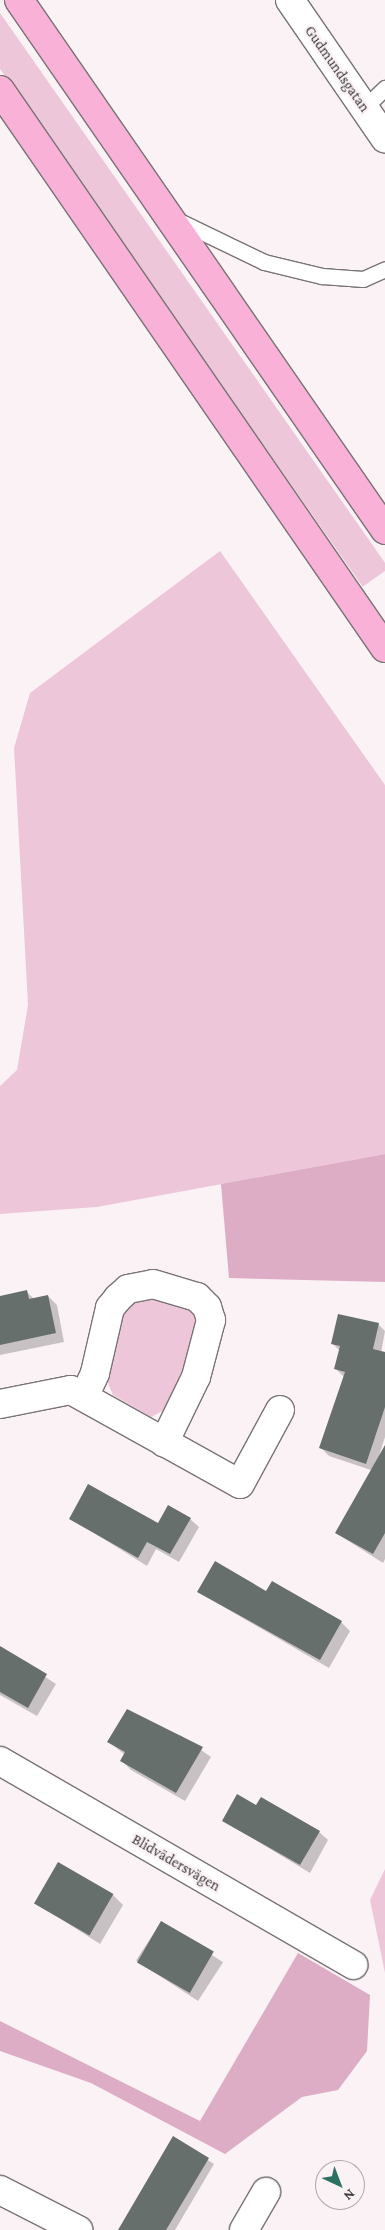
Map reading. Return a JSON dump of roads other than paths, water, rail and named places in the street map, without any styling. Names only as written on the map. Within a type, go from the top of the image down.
[{"type":"highway","points":[[19,0],[385,530]]},
{"type":"highway","points":[[0,90],[385,648]]},
{"type":"street","name":"Gudmundsgatan","points":[[290,0],[385,138]]},
{"type":"street","points":[[84,1397],[96,1373],[110,1308],[128,1289],[152,1284],[197,1297],[207,1307],[211,1320],[196,1377],[164,1443]]},
{"type":"street","points":[[0,1404],[70,1390],[240,1484],[280,1410]]},
{"type":"street","name":"Blidvädersvägen","points":[[0,1761],[352,1965]]},
{"type":"street","points":[[0,2190],[29,2202],[78,2230]]},
{"type":"street","points":[[244,2230],[266,2192]]},
{"type":"lane","points":[[364,108],[385,88]]},
{"type":"lane","points":[[168,216],[264,262],[322,276],[363,279],[385,269]]}]
